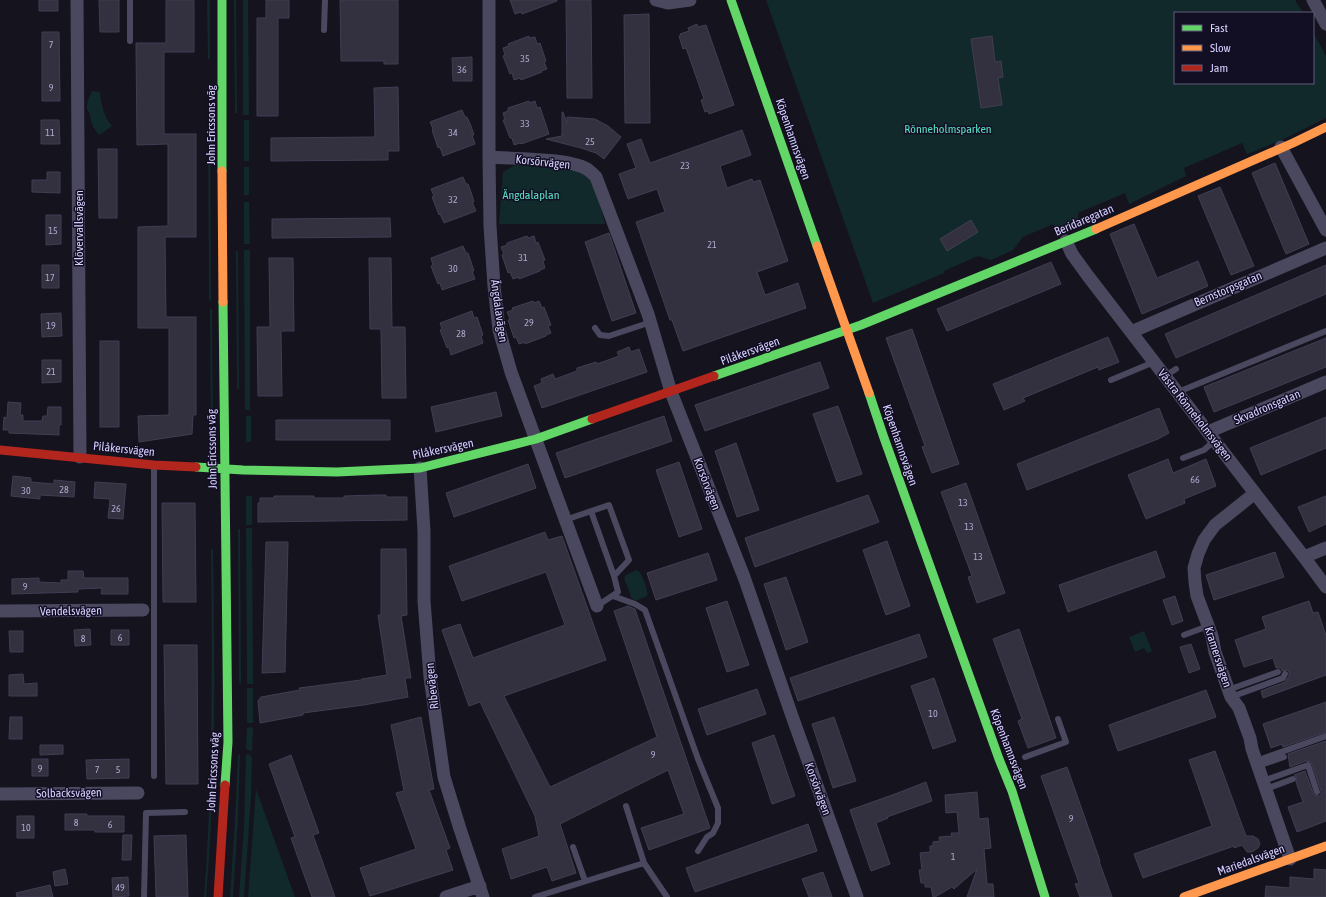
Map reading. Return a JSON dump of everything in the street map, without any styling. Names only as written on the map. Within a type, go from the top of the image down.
[{"type":"street","name":"Klövervallsvägen","points":[[78,0],[80,457]]},
{"type":"street","name":"John Ericssons väg","points":[[218,897],[228,742],[222,0]]},
{"type":"street","name":"Ängdalavägen","points":[[489,0],[490,226],[499,330],[511,372],[597,606]]},
{"type":"street","points":[[656,0],[668,3],[690,0]]},
{"type":"street","name":"Köpenhamnsvägen","points":[[731,0],[838,305],[848,329],[899,479],[999,760],[1012,791],[1045,897]]},
{"type":"street","points":[[1313,0],[1326,24]]},
{"type":"street","name":"Beridaregatan","points":[[848,329],[875,320],[1066,241],[1326,127]]},
{"type":"street","points":[[1281,147],[1326,230]]},
{"type":"street","name":"Korsörvägen","points":[[489,157],[556,161],[577,165],[587,169],[596,177],[651,322],[671,392],[744,578],[857,897]]},
{"type":"street","name":"Västra Rönneholmsvägen","points":[[1066,241],[1072,254],[1154,362],[1170,372],[1178,392],[1326,588]]},
{"type":"street","name":"Bernstorpsgatan","points":[[1131,332],[1326,248]]},
{"type":"street","name":"Pilåkersvägen","points":[[0,450],[154,465],[225,470],[337,472],[420,468],[536,439],[848,329]]},
{"type":"street","name":"Skvadronsgatan","points":[[1211,436],[1326,382]]},
{"type":"street","name":"Ribevägen","points":[[420,468],[424,531],[424,597],[434,714],[444,776],[460,829],[482,892]]},
{"type":"street","name":"Kramersvägen","points":[[1255,493],[1215,525],[1204,540],[1194,568],[1195,582],[1197,596],[1212,636],[1215,652],[1230,693],[1239,708],[1250,738],[1252,749],[1290,859]]},
{"type":"street","points":[[1304,557],[1326,548]]},
{"type":"street","name":"Vendelsvägen","points":[[0,611],[143,610]]},
{"type":"street","name":"Solbacksvägen","points":[[0,794],[138,793]]},
{"type":"street","name":"Mariedalsvägen","points":[[1184,897],[1326,846]]},
{"type":"street","points":[[446,897],[482,892]]},
{"type":"lane","points":[[130,0],[130,41]]},
{"type":"lane","points":[[324,30],[326,0]]},
{"type":"lane","points":[[595,328],[600,335],[609,336],[651,322]]},
{"type":"lane","points":[[1178,392],[1326,331]]},
{"type":"lane","points":[[1111,380],[1154,362]]},
{"type":"lane","points":[[1183,458],[1204,450],[1211,436]]},
{"type":"lane","points":[[154,465],[154,776]]},
{"type":"lane","points":[[565,520],[609,505],[629,560],[614,576]]},
{"type":"lane","points":[[591,511],[614,576],[618,592],[597,606]]},
{"type":"lane","points":[[613,596],[635,604],[645,610],[698,759],[718,808],[718,823],[713,833],[707,837],[698,852]]},
{"type":"lane","points":[[1184,634],[1208,626]]},
{"type":"lane","points":[[1230,693],[1278,672]]},
{"type":"lane","points":[[1230,693],[1283,678],[1285,674]]},
{"type":"lane","points":[[1025,757],[1066,742],[1058,719]]},
{"type":"lane","points":[[1257,763],[1326,736]]},
{"type":"lane","points":[[1257,763],[1284,757]]},
{"type":"lane","points":[[1264,785],[1308,765],[1317,792]]},
{"type":"lane","points":[[1264,785],[1293,779]]},
{"type":"lane","points":[[626,806],[644,863],[667,897]]},
{"type":"lane","points":[[144,897],[146,813],[184,812]]},
{"type":"lane","points":[[573,847],[585,882]]},
{"type":"lane","points":[[535,897],[644,863]]},
{"type":"green space","points":[[207,0],[210,0],[210,59],[208,59]]},
{"type":"green space","points":[[234,0],[236,0],[237,113],[235,113]]},
{"type":"green space","points":[[243,0],[248,0],[249,115],[243,115]]},
{"type":"green space","name":"Rönneholmsparken","points":[[766,0],[1295,0],[1302,12],[1174,12],[1174,84],[1314,84],[1314,34],[1326,56],[1326,118],[1282,140],[1247,154],[1242,143],[1184,168],[1186,176],[1129,204],[1125,193],[1078,213],[1078,226],[1059,232],[1053,224],[1023,237],[1013,250],[991,260],[978,256],[944,271],[944,273],[873,303]]},
{"type":"green space","points":[[92,91],[100,92],[103,110],[112,126],[99,135],[93,126],[87,109]]},
{"type":"green space","points":[[244,120],[249,120],[249,161],[244,161]]},
{"type":"green space","points":[[208,124],[210,124],[211,301],[209,300]]},
{"type":"green space","name":"Ängdalaplan","points":[[515,165],[580,171],[594,184],[605,224],[499,224],[503,172]]},
{"type":"green space","points":[[244,167],[249,167],[249,195],[244,195]]},
{"type":"green space","points":[[244,202],[249,202],[250,244],[244,244]]},
{"type":"green space","points":[[244,250],[250,250],[250,410],[245,410]]},
{"type":"green space","points":[[236,251],[238,251],[239,389],[237,389]]},
{"type":"green space","points":[[210,309],[212,309],[213,441],[211,442]]},
{"type":"green space","points":[[246,416],[251,416],[251,442],[246,442]]},
{"type":"green space","points":[[246,496],[252,496],[252,525],[246,525]]},
{"type":"green space","points":[[246,528],[252,528],[253,684],[247,684]]},
{"type":"green space","points":[[238,529],[240,529],[241,683],[239,683]]},
{"type":"green space","points":[[211,549],[213,550],[214,723],[212,810],[206,897],[204,897],[209,810],[212,680]]},
{"type":"green space","points":[[637,570],[643,578],[647,596],[635,601],[632,599],[624,578],[626,575]]},
{"type":"green space","points":[[1144,631],[1152,651],[1147,653],[1144,648],[1135,652],[1129,637]]},
{"type":"green space","points":[[247,688],[253,688],[253,723],[247,723]]},
{"type":"green space","points":[[247,728],[253,728],[252,751],[246,749]]},
{"type":"green space","points":[[246,754],[250,755],[252,758],[251,797],[244,897],[239,897],[244,827]]},
{"type":"green space","points":[[238,755],[240,755],[238,817],[233,897],[230,897],[235,821]]},
{"type":"green space","points":[[256,789],[295,897],[248,897]]},
{"type":"building","points":[[39,0],[58,0],[58,11],[39,11]]},
{"type":"building","points":[[99,0],[119,0],[119,32],[100,32]]},
{"type":"building","points":[[166,0],[194,0],[194,52],[164,52],[164,134],[196,134],[196,237],[165,237],[166,317],[196,317],[196,415],[193,415],[192,434],[139,442],[138,416],[169,415],[169,328],[138,328],[138,227],[168,226],[168,144],[137,145],[136,43],[166,43]]},
{"type":"building","points":[[266,0],[289,0],[289,18],[278,18],[278,116],[257,116],[257,18],[266,18]]},
{"type":"building","points":[[340,0],[398,0],[398,64],[384,64],[384,61],[341,61]]},
{"type":"building","points":[[510,0],[557,1],[522,14],[521,12],[515,14]]},
{"type":"building","points":[[566,0],[591,0],[592,98],[567,98]]},
{"type":"building","points":[[649,14],[650,123],[625,123],[624,15]]},
{"type":"building","points":[[697,24],[698,27],[706,25],[734,105],[709,114],[708,111],[705,112],[701,100],[704,99],[686,48],[683,49],[679,36],[681,35],[680,34],[689,31],[688,28]]},
{"type":"building","points":[[42,32],[59,32],[60,101],[42,101]]},
{"type":"building","points":[[529,36],[529,38],[535,37],[537,44],[540,43],[547,69],[521,80],[520,78],[514,80],[503,56],[505,55],[503,48],[509,46],[508,44]]},
{"type":"building","points":[[992,36],[995,62],[1001,61],[1003,77],[998,78],[1002,105],[981,108],[971,39]]},
{"type":"building","points":[[472,57],[472,81],[453,81],[452,58]]},
{"type":"building","points":[[398,87],[399,151],[388,151],[388,160],[271,161],[271,138],[375,137],[374,88]]},
{"type":"building","points":[[529,101],[529,103],[535,101],[537,108],[540,107],[549,134],[514,145],[503,120],[505,120],[503,113],[508,111],[508,108]]},
{"type":"building","points":[[462,110],[471,126],[475,144],[443,156],[440,147],[438,148],[430,122]]},
{"type":"building","points":[[562,112],[567,123],[567,117],[595,119],[608,126],[621,137],[604,159],[596,153],[546,139],[562,136]]},
{"type":"building","points":[[41,120],[59,120],[60,144],[41,144]]},
{"type":"building","points":[[742,130],[751,155],[720,166],[727,188],[752,179],[753,182],[760,180],[788,261],[757,272],[765,295],[798,283],[806,308],[683,351],[672,320],[670,320],[636,222],[665,212],[657,189],[628,199],[619,174],[636,168],[627,144],[641,139],[650,163]]},
{"type":"building","points":[[98,149],[117,149],[117,218],[99,218]]},
{"type":"building","points":[[1275,163],[1309,244],[1286,254],[1252,173]]},
{"type":"building","points":[[47,172],[60,172],[60,193],[32,192],[32,180],[47,180]]},
{"type":"building","points":[[463,177],[466,184],[468,184],[474,202],[472,202],[476,211],[444,223],[432,197],[434,196],[431,189]]},
{"type":"building","points":[[1220,187],[1254,266],[1231,275],[1198,196]]},
{"type":"building","points":[[46,215],[61,215],[61,244],[46,245]]},
{"type":"building","points":[[390,218],[391,237],[272,238],[272,219]]},
{"type":"building","points":[[971,220],[978,232],[947,251],[940,239]]},
{"type":"building","points":[[1134,224],[1157,278],[1198,261],[1208,286],[1142,314],[1110,234]]},
{"type":"building","points":[[609,233],[636,313],[612,321],[585,242]]},
{"type":"building","points":[[527,236],[528,238],[534,236],[536,243],[538,242],[545,260],[543,261],[545,268],[519,279],[519,277],[513,279],[510,272],[508,273],[501,247],[507,245],[507,243]]},
{"type":"building","points":[[463,246],[466,253],[468,253],[475,279],[442,290],[431,266],[433,265],[431,258]]},
{"type":"building","points":[[269,258],[293,258],[294,331],[281,331],[282,396],[258,396],[257,327],[270,327]]},
{"type":"building","points":[[369,258],[391,258],[392,327],[405,327],[406,398],[382,398],[381,329],[370,329]]},
{"type":"building","points":[[1051,262],[1061,284],[947,331],[937,309]]},
{"type":"building","points":[[42,265],[59,265],[59,288],[42,288]]},
{"type":"building","points":[[1326,265],[1326,294],[1176,358],[1165,334]]},
{"type":"building","points":[[533,301],[534,303],[539,301],[542,308],[544,307],[551,325],[548,326],[551,333],[525,344],[525,342],[519,344],[516,337],[514,338],[507,312],[513,310],[512,308]]},
{"type":"building","points":[[472,311],[474,318],[477,317],[483,335],[481,336],[483,343],[451,355],[449,347],[447,348],[440,330],[442,329],[440,323]]},
{"type":"building","points":[[61,313],[62,336],[42,337],[41,314]]},
{"type":"building","points":[[912,329],[959,464],[932,473],[922,447],[925,446],[886,338]]},
{"type":"building","points":[[1108,337],[1119,362],[1099,370],[1098,367],[1023,398],[1025,401],[1004,410],[993,384]]},
{"type":"building","points":[[1326,338],[1326,367],[1214,412],[1204,387]]},
{"type":"building","points":[[100,341],[119,341],[119,427],[100,427]]},
{"type":"building","points":[[629,347],[631,352],[639,349],[647,372],[542,408],[534,386],[542,383],[541,379],[553,374],[555,379],[577,371],[577,368],[596,362],[597,364],[619,356],[617,352]]},
{"type":"building","points":[[42,360],[61,360],[61,382],[42,383]]},
{"type":"building","points":[[820,362],[829,388],[705,431],[695,405]]},
{"type":"building","points":[[496,392],[502,416],[436,432],[431,407]]},
{"type":"building","points":[[8,402],[21,403],[20,415],[23,415],[23,421],[42,421],[43,416],[47,416],[48,407],[61,407],[61,425],[59,425],[59,435],[9,433],[9,430],[3,430],[4,417],[7,418]]},
{"type":"building","points":[[838,406],[862,474],[837,482],[813,414]]},
{"type":"building","points":[[1159,408],[1169,433],[1158,439],[1027,490],[1017,464]]},
{"type":"building","points":[[664,416],[672,441],[565,478],[556,453]]},
{"type":"building","points":[[1326,417],[1326,448],[1261,475],[1250,448]]},
{"type":"building","points":[[276,420],[390,420],[390,440],[276,440]]},
{"type":"building","points":[[736,443],[759,510],[737,517],[715,451]]},
{"type":"building","points":[[1168,459],[1173,473],[1206,459],[1216,486],[1184,499],[1185,503],[1146,519],[1128,475]]},
{"type":"building","points":[[679,462],[702,529],[679,537],[656,470]]},
{"type":"building","points":[[528,464],[536,488],[454,517],[446,493]]},
{"type":"building","points":[[13,476],[31,478],[31,482],[54,484],[54,480],[75,482],[74,497],[40,495],[40,499],[11,496]]},
{"type":"building","points":[[95,482],[126,484],[123,519],[108,518],[110,499],[94,498]]},
{"type":"building","points":[[966,483],[1005,593],[977,603],[968,577],[972,576],[941,492]]},
{"type":"building","points":[[386,495],[386,497],[407,497],[407,520],[258,522],[258,503],[260,503],[260,498],[274,498],[274,496],[314,496],[314,498],[344,498],[344,496]]},
{"type":"building","points":[[868,495],[879,522],[755,567],[745,538]]},
{"type":"building","points":[[1326,496],[1326,524],[1309,532],[1298,507]]},
{"type":"building","points":[[162,503],[195,503],[196,602],[163,602]]},
{"type":"building","points":[[545,532],[548,540],[562,536],[606,660],[504,696],[550,787],[657,737],[614,611],[628,606],[635,609],[710,828],[649,850],[641,828],[684,814],[668,770],[560,824],[576,873],[552,881],[547,867],[511,879],[502,849],[539,836],[535,816],[480,702],[469,706],[442,630],[460,624],[473,658],[565,625],[546,572],[462,601],[449,566]]},
{"type":"building","points":[[887,541],[910,606],[886,615],[863,550]]},
{"type":"building","points":[[266,542],[288,542],[285,672],[262,673]]},
{"type":"building","points":[[381,549],[406,549],[407,615],[401,616],[411,678],[405,678],[408,697],[364,705],[303,713],[303,715],[260,723],[258,701],[261,697],[300,690],[299,688],[387,675],[378,615],[381,615]]},
{"type":"building","points":[[1156,551],[1165,577],[1068,612],[1059,585]]},
{"type":"building","points":[[1275,552],[1284,577],[1214,600],[1206,575]]},
{"type":"building","points":[[708,553],[717,580],[656,600],[647,573]]},
{"type":"building","points":[[68,571],[83,571],[84,578],[128,578],[128,594],[101,594],[102,588],[78,589],[78,592],[12,594],[12,579],[39,578],[39,582],[61,583],[61,580],[68,580]]},
{"type":"building","points":[[786,577],[808,642],[786,650],[764,584]]},
{"type":"building","points":[[1175,596],[1183,621],[1172,625],[1163,600]]},
{"type":"building","points":[[727,601],[749,665],[727,672],[706,608]]},
{"type":"building","points":[[1309,601],[1313,613],[1318,612],[1326,635],[1326,675],[1263,698],[1261,691],[1285,682],[1289,676],[1289,672],[1287,670],[1282,671],[1281,668],[1276,668],[1273,658],[1244,667],[1235,640],[1266,629],[1262,617]]},
{"type":"building","points":[[90,629],[91,645],[75,646],[74,630]]},
{"type":"building","points":[[1019,629],[1056,738],[1028,748],[1018,721],[1022,719],[993,639]]},
{"type":"building","points":[[111,630],[129,630],[129,645],[111,645]]},
{"type":"building","points":[[9,631],[23,631],[23,652],[10,652]]},
{"type":"building","points":[[919,634],[927,657],[798,701],[790,678]]},
{"type":"building","points":[[1191,644],[1200,669],[1189,673],[1180,647]]},
{"type":"building","points":[[164,645],[197,645],[198,784],[166,784]]},
{"type":"building","points":[[23,674],[24,684],[37,683],[37,696],[9,696],[9,675]]},
{"type":"building","points":[[934,678],[956,741],[933,749],[911,686]]},
{"type":"building","points":[[757,689],[766,714],[707,735],[698,709]]},
{"type":"building","points":[[1206,690],[1216,717],[1118,751],[1109,725]]},
{"type":"building","points":[[1326,702],[1326,732],[1283,747],[1282,744],[1271,748],[1263,724]]},
{"type":"building","points":[[10,717],[22,717],[22,739],[9,739]]},
{"type":"building","points":[[421,717],[434,789],[429,790],[450,848],[446,850],[453,870],[370,896],[360,868],[416,849],[396,793],[404,791],[391,725]]},
{"type":"building","points":[[834,717],[856,781],[833,788],[812,724]]},
{"type":"building","points":[[774,735],[795,796],[772,804],[752,743]]},
{"type":"building","points":[[1326,741],[1326,821],[1297,832],[1288,807],[1303,802],[1296,782],[1297,778],[1294,775],[1305,771],[1314,795],[1321,795],[1321,791],[1311,762],[1306,761],[1290,767],[1288,754]]},
{"type":"building","points":[[40,745],[63,745],[63,754],[40,755]]},
{"type":"building","points":[[1215,751],[1246,836],[1253,836],[1258,839],[1260,844],[1258,848],[1252,852],[1247,852],[1242,845],[1234,848],[1234,846],[1143,878],[1134,854],[1212,826],[1189,760]]},
{"type":"building","points":[[291,755],[319,833],[313,835],[335,897],[312,897],[291,838],[295,837],[269,764]]},
{"type":"building","points":[[32,759],[48,759],[48,776],[32,776]]},
{"type":"building","points":[[129,759],[129,778],[87,779],[86,760]]},
{"type":"building","points":[[1067,767],[1112,897],[1080,897],[1075,884],[1079,883],[1041,776]]},
{"type":"building","points":[[926,782],[932,801],[887,817],[888,818],[876,823],[890,864],[871,871],[850,810]]},
{"type":"building","points":[[977,792],[979,819],[988,818],[991,848],[984,849],[987,884],[993,884],[994,897],[967,897],[977,869],[954,889],[952,887],[933,897],[931,887],[925,887],[925,883],[921,883],[919,870],[922,870],[920,853],[930,852],[930,846],[933,846],[933,842],[940,841],[939,837],[952,836],[951,833],[959,833],[957,812],[946,813],[945,795]]},
{"type":"building","points":[[65,814],[87,814],[87,816],[124,816],[124,832],[65,830]]},
{"type":"building","points":[[17,816],[34,816],[34,838],[17,838]]},
{"type":"building","points":[[808,824],[817,851],[695,892],[686,868]]},
{"type":"building","points":[[123,835],[132,835],[131,860],[122,860]]},
{"type":"building","points":[[186,835],[188,897],[156,897],[154,836]]},
{"type":"building","points":[[65,869],[68,884],[55,886],[53,872]]},
{"type":"building","points":[[1314,869],[1326,870],[1326,897],[1265,897],[1266,886],[1290,888],[1290,877],[1314,879]]},
{"type":"building","points":[[823,872],[832,897],[809,897],[802,879]]},
{"type":"building","points":[[128,877],[129,896],[113,897],[112,878]]},
{"type":"building","points":[[50,885],[53,897],[17,897],[16,893]]},
{"type":"traffic: fast","points":[[222,0],[222,171]]},
{"type":"traffic: fast","points":[[731,0],[817,246]]},
{"type":"traffic: fast","points":[[714,376],[861,325],[1096,229]]},
{"type":"traffic: fast","points":[[223,302],[228,742],[225,785]]},
{"type":"traffic: fast","points":[[869,393],[999,759],[1012,791],[1045,897]]},
{"type":"traffic: fast","points":[[196,467],[243,470],[337,472],[420,468],[536,439],[592,419]]},
{"type":"traffic: slow","points":[[1096,229],[1293,143],[1326,127]]},
{"type":"traffic: slow","points":[[222,171],[223,302]]},
{"type":"traffic: slow","points":[[817,246],[869,393]]},
{"type":"traffic: slow","points":[[1184,897],[1326,846]]},
{"type":"traffic: jam","points":[[592,419],[714,376]]},
{"type":"traffic: jam","points":[[0,450],[154,465],[196,467]]},
{"type":"traffic: jam","points":[[218,897],[225,785]]}]
